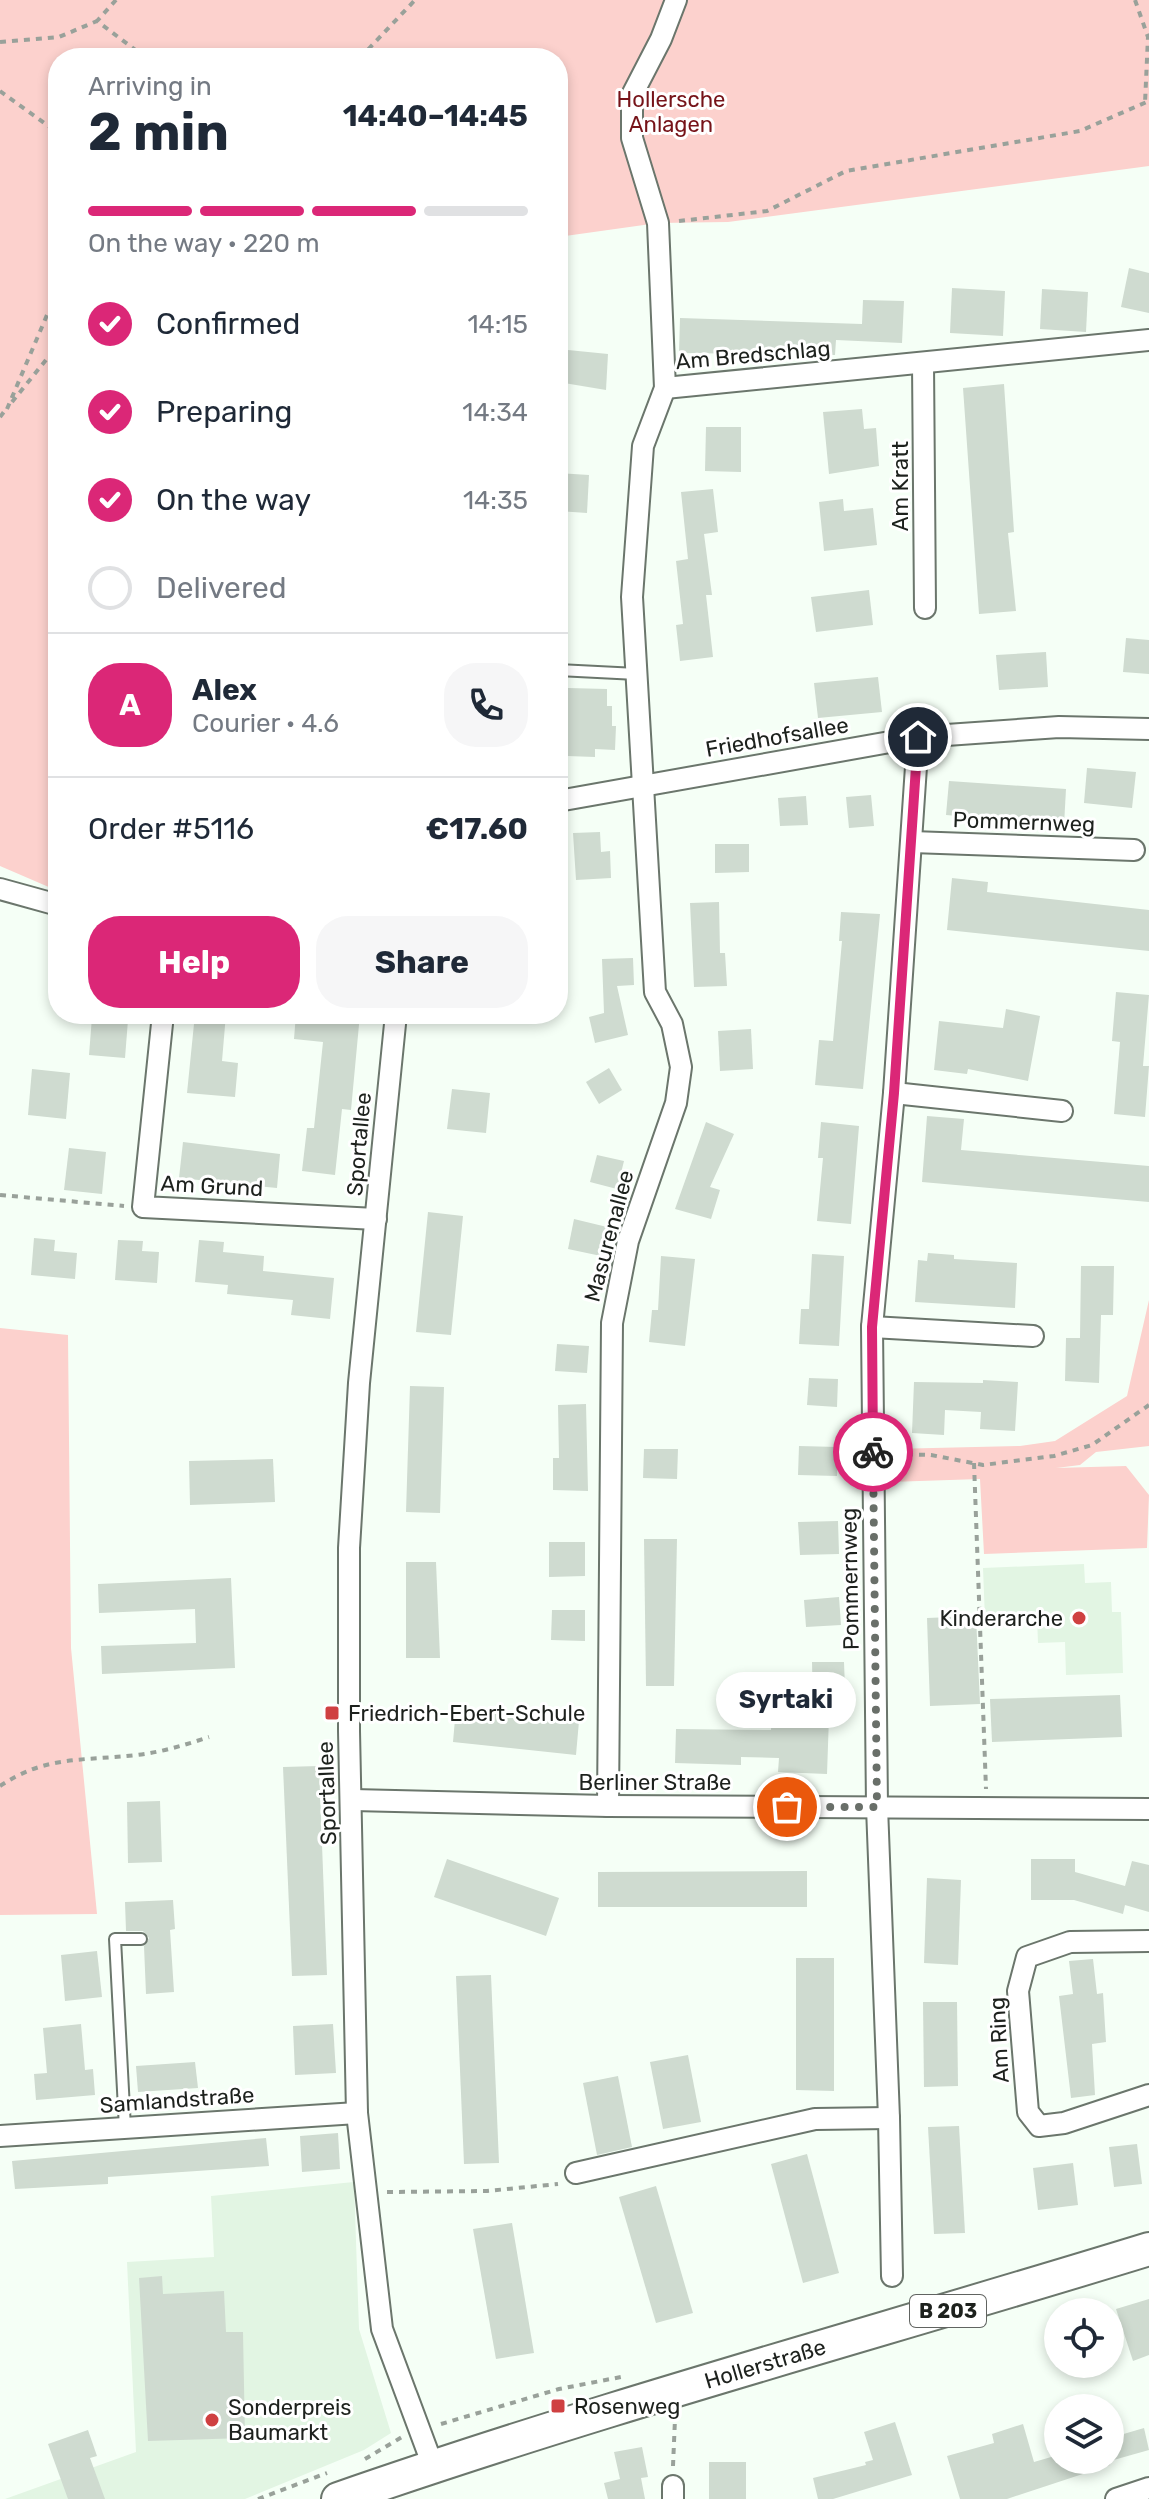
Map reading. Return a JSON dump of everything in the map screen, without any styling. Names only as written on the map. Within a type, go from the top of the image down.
[{"type":"main road","name":"Hollerstraße","points":[[338,2499],[570,2421],[1149,2249]]},
{"type":"street","points":[[665,388],[658,223],[632,138],[632,95],[661,39],[676,0]]},
{"type":"street","name":"Am Bredschlag","points":[[642,784],[632,597],[643,446],[665,388],[1149,340]]},
{"type":"street","name":"Am Kratt","points":[[923,363],[925,608]]},
{"type":"street","name":"Friedhofsallee","points":[[568,799],[918,737],[1059,727],[1149,729]]},
{"type":"street","name":"Pommernweg","points":[[892,2276],[877,1807],[872,1327],[894,1093],[918,737]]},
{"type":"street","name":"Masurenallee","points":[[608,1806],[612,1323],[628,1241],[676,1103],[681,1067],[672,1024],[655,992],[642,784]]},
{"type":"street","name":"Pommernweg","points":[[912,842],[1134,850]]},
{"type":"street","points":[[0,889],[48,902]]},
{"type":"street","name":"Am Grund","points":[[162,1024],[143,1207],[376,1219]]},
{"type":"street","name":"Sportallee","points":[[395,1024],[359,1383],[349,1548],[349,1731],[353,1800],[357,2113],[382,2329],[433,2466]]},
{"type":"street","points":[[894,1093],[1062,1111]]},
{"type":"street","points":[[872,1327],[1033,1336]]},
{"type":"street","name":"Berliner Straße","points":[[353,1800],[608,1806],[1149,1809]]},
{"type":"street","name":"Am Ring","points":[[1149,1941],[1070,1942],[1027,1957],[1018,1991],[1028,2112],[1039,2126],[1064,2123],[1149,2095]]},
{"type":"street","name":"Samlandstraße","points":[[0,2136],[357,2113]]},
{"type":"street","points":[[576,2173],[815,2119],[889,2118]]},
{"type":"street","points":[[1116,2499],[1149,2488]]},
{"type":"lane","points":[[568,671],[637,674]]},
{"type":"lane","points":[[125,2128],[115,1939],[141,1939]]},
{"type":"path","points":[[0,42],[59,37],[97,21],[116,0]]},
{"type":"path","points":[[369,48],[415,0]]},
{"type":"path","points":[[658,223],[767,211],[846,171],[1080,131],[1147,102],[1148,37],[1135,0]]},
{"type":"path","points":[[97,21],[133,48]]},
{"type":"path","points":[[0,91],[48,126]]},
{"type":"path","points":[[7,409],[48,314]]},
{"type":"path","points":[[0,417],[48,358]]},
{"type":"path","points":[[0,1195],[143,1207]]},
{"type":"path","points":[[873,1454],[931,1455],[974,1463],[1054,1456],[1092,1445],[1149,1405]]},
{"type":"path","points":[[974,1463],[986,1808]]},
{"type":"path","points":[[0,1786],[18,1774],[44,1765],[82,1757],[136,1755],[180,1747],[209,1737]]},
{"type":"path","points":[[365,2192],[549,2186],[578,2180],[576,2173]]},
{"type":"path","points":[[673,2493],[675,2392]]},
{"type":"shaded area","name":"Kinderarche","points":[[1084,1564],[1085,1583],[1111,1582],[1112,1612],[1121,1612],[1123,1673],[1066,1675],[1065,1642],[1038,1643],[1037,1617],[985,1619],[983,1568]]},
{"type":"shaded area","points":[[354,2182],[359,2329],[391,2433],[364,2450],[245,2499],[5,2499],[136,2452],[127,2262],[214,2257],[211,2196]]},
{"type":"green space","name":"Hollersche Anlagen","points":[[0,0],[1149,0],[1149,166],[728,222],[658,223],[568,236],[568,48],[48,48],[48,887],[0,866]]},
{"type":"green space","points":[[1149,1300],[1149,1446],[1096,1452],[1080,1465],[1056,1468],[1126,1466],[1149,1495],[1147,1548],[984,1554],[980,1479],[889,1482],[890,1449],[1020,1446],[1055,1441],[1127,1396]]},
{"type":"green space","points":[[0,1328],[68,1335],[71,1648],[97,1914],[0,1915]]},
{"type":"building","points":[[1129,268],[1149,273],[1149,313],[1121,307]]},
{"type":"building","points":[[952,288],[1005,291],[1003,336],[950,333]]},
{"type":"building","points":[[1042,289],[1088,292],[1086,332],[1040,329]]},
{"type":"building","points":[[863,300],[904,301],[902,343],[836,340],[835,355],[679,353],[680,318],[862,324]]},
{"type":"building","points":[[568,350],[608,354],[606,390],[568,384]]},
{"type":"building","points":[[1004,384],[1014,532],[1008,533],[1016,611],[979,614],[963,388]]},
{"type":"building","points":[[862,409],[864,429],[876,428],[879,466],[829,474],[823,412]]},
{"type":"building","points":[[706,427],[741,427],[741,472],[705,471]]},
{"type":"building","points":[[568,474],[589,475],[587,513],[568,512]]},
{"type":"building","points":[[713,489],[718,532],[704,534],[712,595],[706,595],[713,657],[680,661],[676,625],[683,624],[676,561],[688,559],[681,492]]},
{"type":"building","points":[[843,499],[844,511],[873,508],[877,545],[824,551],[819,502]]},
{"type":"building","points":[[869,590],[873,625],[816,632],[811,597]]},
{"type":"building","points":[[1126,638],[1149,640],[1149,674],[1123,672]]},
{"type":"building","points":[[1046,652],[1048,687],[999,690],[996,655]]},
{"type":"building","points":[[878,677],[882,712],[818,718],[814,683]]},
{"type":"building","points":[[568,688],[607,689],[607,706],[612,706],[612,726],[616,726],[615,750],[595,749],[595,757],[568,756]]},
{"type":"building","points":[[1087,768],[1136,772],[1132,808],[1084,803]]},
{"type":"building","points":[[949,781],[1066,789],[1064,825],[946,815]]},
{"type":"building","points":[[871,795],[874,826],[849,828],[846,797]]},
{"type":"building","points":[[806,796],[808,825],[780,826],[778,798]]},
{"type":"building","points":[[600,832],[601,852],[610,851],[611,878],[576,880],[573,833]]},
{"type":"building","points":[[715,844],[749,844],[749,872],[715,873]]},
{"type":"building","points":[[952,878],[988,882],[987,892],[1149,910],[1149,951],[947,930]]},
{"type":"building","points":[[719,902],[720,953],[725,953],[727,986],[694,987],[690,903]]},
{"type":"building","points":[[841,912],[880,914],[863,1089],[815,1085],[819,1040],[833,1041],[842,941],[839,941]]},
{"type":"building","points":[[633,958],[634,985],[617,986],[628,1035],[595,1043],[589,1017],[604,1013],[602,959]]},
{"type":"building","points":[[1116,992],[1149,995],[1143,1066],[1149,1066],[1145,1117],[1114,1114],[1120,1042],[1112,1041]]},
{"type":"building","points":[[1006,1009],[1040,1016],[1028,1081],[968,1069],[967,1074],[934,1070],[939,1021],[1003,1028]]},
{"type":"building","points":[[91,1024],[128,1024],[125,1058],[89,1055]]},
{"type":"building","points":[[194,1024],[225,1024],[222,1061],[238,1063],[235,1097],[187,1093]]},
{"type":"building","points":[[295,1024],[359,1024],[351,1110],[342,1109],[335,1175],[302,1171],[307,1128],[314,1128],[323,1042],[294,1039]]},
{"type":"building","points":[[751,1029],[753,1069],[720,1071],[718,1031]]},
{"type":"building","points":[[609,1068],[622,1090],[599,1104],[586,1082]]},
{"type":"building","points":[[32,1069],[70,1073],[66,1119],[28,1115]]},
{"type":"building","points":[[452,1089],[490,1093],[486,1133],[447,1129]]},
{"type":"building","points":[[927,1116],[964,1119],[961,1150],[1149,1166],[1149,1202],[922,1182]]},
{"type":"building","points":[[706,1122],[734,1134],[710,1187],[720,1190],[711,1219],[675,1209]]},
{"type":"building","points":[[821,1122],[859,1126],[851,1224],[817,1221],[823,1158],[818,1158]]},
{"type":"building","points":[[183,1142],[280,1154],[277,1188],[179,1178]]},
{"type":"building","points":[[69,1148],[106,1152],[102,1194],[64,1190]]},
{"type":"building","points":[[597,1155],[624,1161],[617,1189],[590,1182]]},
{"type":"building","points":[[428,1212],[463,1216],[451,1335],[416,1332]]},
{"type":"building","points":[[574,1219],[607,1227],[601,1256],[568,1249]]},
{"type":"building","points":[[34,1238],[55,1240],[54,1251],[77,1253],[75,1279],[31,1275]]},
{"type":"building","points":[[118,1240],[143,1241],[142,1251],[159,1252],[157,1283],[115,1280]]},
{"type":"building","points":[[199,1240],[224,1242],[223,1252],[264,1256],[263,1271],[334,1278],[330,1319],[291,1315],[293,1300],[227,1294],[228,1285],[195,1282]]},
{"type":"building","points":[[928,1253],[954,1255],[954,1259],[1017,1263],[1015,1308],[915,1302],[918,1260],[927,1261]]},
{"type":"building","points":[[812,1254],[844,1256],[839,1346],[799,1344],[801,1309],[809,1309]]},
{"type":"building","points":[[661,1256],[695,1259],[685,1346],[649,1342],[652,1310],[658,1310]]},
{"type":"building","points":[[1081,1266],[1114,1266],[1113,1315],[1101,1315],[1099,1383],[1065,1381],[1066,1338],[1080,1338]]},
{"type":"building","points":[[557,1344],[589,1346],[587,1373],[555,1371]]},
{"type":"building","points":[[809,1378],[838,1379],[837,1407],[807,1405]]},
{"type":"building","points":[[983,1380],[1018,1382],[1015,1431],[980,1429],[981,1412],[945,1410],[944,1435],[912,1433],[914,1382],[983,1383]]},
{"type":"building","points":[[410,1386],[444,1387],[440,1513],[406,1512]]},
{"type":"building","points":[[586,1404],[588,1491],[553,1490],[553,1458],[559,1458],[558,1405]]},
{"type":"building","points":[[799,1446],[838,1447],[837,1476],[798,1475]]},
{"type":"building","points":[[644,1449],[678,1449],[677,1479],[643,1478]]},
{"type":"building","points":[[273,1459],[275,1502],[190,1505],[189,1461]]},
{"type":"building","points":[[838,1521],[839,1554],[800,1555],[798,1522]]},
{"type":"building","points":[[644,1539],[677,1539],[674,1686],[646,1686]]},
{"type":"building","points":[[549,1542],[585,1542],[585,1576],[549,1577]]},
{"type":"building","points":[[406,1562],[436,1562],[440,1658],[406,1658]]},
{"type":"building","points":[[231,1578],[235,1668],[102,1674],[101,1646],[196,1643],[195,1609],[99,1613],[98,1584]]},
{"type":"building","points":[[839,1597],[841,1625],[806,1627],[804,1600]]},
{"type":"building","points":[[552,1610],[585,1610],[585,1641],[551,1640]]},
{"type":"building","points":[[976,1616],[980,1704],[930,1706],[927,1618]]},
{"type":"building","points":[[812,1662],[844,1662],[845,1688],[830,1688],[827,1774],[778,1772],[779,1758],[741,1757],[741,1765],[675,1763],[676,1729],[771,1730],[772,1702],[813,1704]]},
{"type":"building","points":[[1120,1695],[1122,1737],[992,1742],[990,1699]]},
{"type":"building","points":[[456,1708],[579,1721],[576,1755],[453,1742]]},
{"type":"building","points":[[319,1766],[327,1975],[292,1976],[283,1767]]},
{"type":"building","points":[[160,1801],[162,1862],[128,1863],[127,1802]]},
{"type":"building","points":[[447,1859],[559,1898],[546,1936],[434,1897]]},
{"type":"building","points":[[1031,1859],[1075,1859],[1075,1872],[1125,1886],[1132,1861],[1149,1865],[1149,1912],[1125,1905],[1123,1914],[1074,1900],[1031,1900]]},
{"type":"building","points":[[807,1871],[807,1907],[598,1907],[598,1872]]},
{"type":"building","points":[[927,1878],[961,1880],[958,1965],[924,1963]]},
{"type":"building","points":[[173,1900],[175,1929],[170,1930],[174,1992],[146,1994],[144,1946],[149,1938],[143,1931],[126,1931],[125,1902]]},
{"type":"building","points":[[97,1951],[102,1997],[65,2001],[61,1955]]},
{"type":"building","points":[[796,1958],[834,1958],[834,2091],[796,2090]]},
{"type":"building","points":[[1093,1959],[1097,1994],[1103,1993],[1106,2042],[1092,2044],[1095,2095],[1071,2098],[1059,1996],[1073,1994],[1069,1961]]},
{"type":"building","points":[[491,1975],[499,2163],[464,2164],[456,1976]]},
{"type":"building","points":[[923,2002],[957,2002],[958,2086],[924,2087]]},
{"type":"building","points":[[81,2024],[85,2070],[93,2069],[95,2095],[36,2100],[34,2074],[47,2073],[43,2028]]},
{"type":"building","points":[[333,2024],[336,2073],[295,2075],[293,2026]]},
{"type":"building","points":[[688,2055],[701,2122],[663,2129],[650,2062]]},
{"type":"building","points":[[195,2062],[198,2088],[138,2092],[136,2066]]},
{"type":"building","points":[[618,2076],[632,2147],[597,2155],[583,2083]]},
{"type":"building","points":[[959,2126],[965,2233],[934,2234],[928,2127]]},
{"type":"building","points":[[338,2133],[340,2169],[302,2172],[300,2136]]},
{"type":"building","points":[[266,2138],[269,2166],[108,2177],[108,2184],[15,2189],[12,2161]]},
{"type":"building","points":[[1137,2144],[1142,2184],[1114,2187],[1109,2147]]},
{"type":"building","points":[[807,2154],[839,2273],[803,2283],[771,2164]]},
{"type":"building","points":[[1073,2163],[1078,2205],[1038,2210],[1033,2168]]},
{"type":"building","points":[[656,2186],[693,2313],[656,2323],[619,2197]]},
{"type":"building","points":[[512,2223],[534,2353],[496,2359],[473,2229]]},
{"type":"building","points":[[162,2276],[163,2294],[224,2291],[226,2332],[243,2332],[245,2438],[148,2441],[139,2278]]},
{"type":"building","points":[[1149,2299],[1149,2355],[1133,2361],[1124,2333],[1124,2307]]},
{"type":"building","points":[[895,2422],[912,2475],[833,2499],[818,2499],[813,2478],[866,2465],[865,2462],[873,2460],[864,2432]]},
{"type":"building","points":[[1023,2424],[1034,2462],[1044,2459],[1044,2474],[1083,2474],[1007,2499],[960,2499],[947,2456],[994,2443],[992,2434]]},
{"type":"building","points":[[1144,2428],[1149,2450],[1124,2457],[1124,2434]]},
{"type":"building","points":[[88,2430],[97,2456],[90,2458],[105,2499],[68,2499],[48,2444]]},
{"type":"building","points":[[642,2447],[648,2477],[641,2478],[645,2499],[608,2499],[604,2483],[620,2479],[614,2452]]},
{"type":"building","points":[[709,2462],[746,2462],[746,2499],[709,2499]]},
{"type":"way so far","points":[[787,1807],[877,1807],[873,1452]]},
{"type":"place","name":"Kinderarche","points":[[1079,1618]]},
{"type":"place","name":"Friedrich-Ebert-Schule","points":[[332,1713]]},
{"type":"place","name":"Syrtaki","points":[[787,1807]]},
{"type":"place","name":"Rosenweg","points":[[558,2406]]},
{"type":"place","name":"Sonderpreis Baumarkt","points":[[212,2420]]},
{"type":"route","points":[[873,1452],[872,1327],[894,1093],[918,737]]}]
